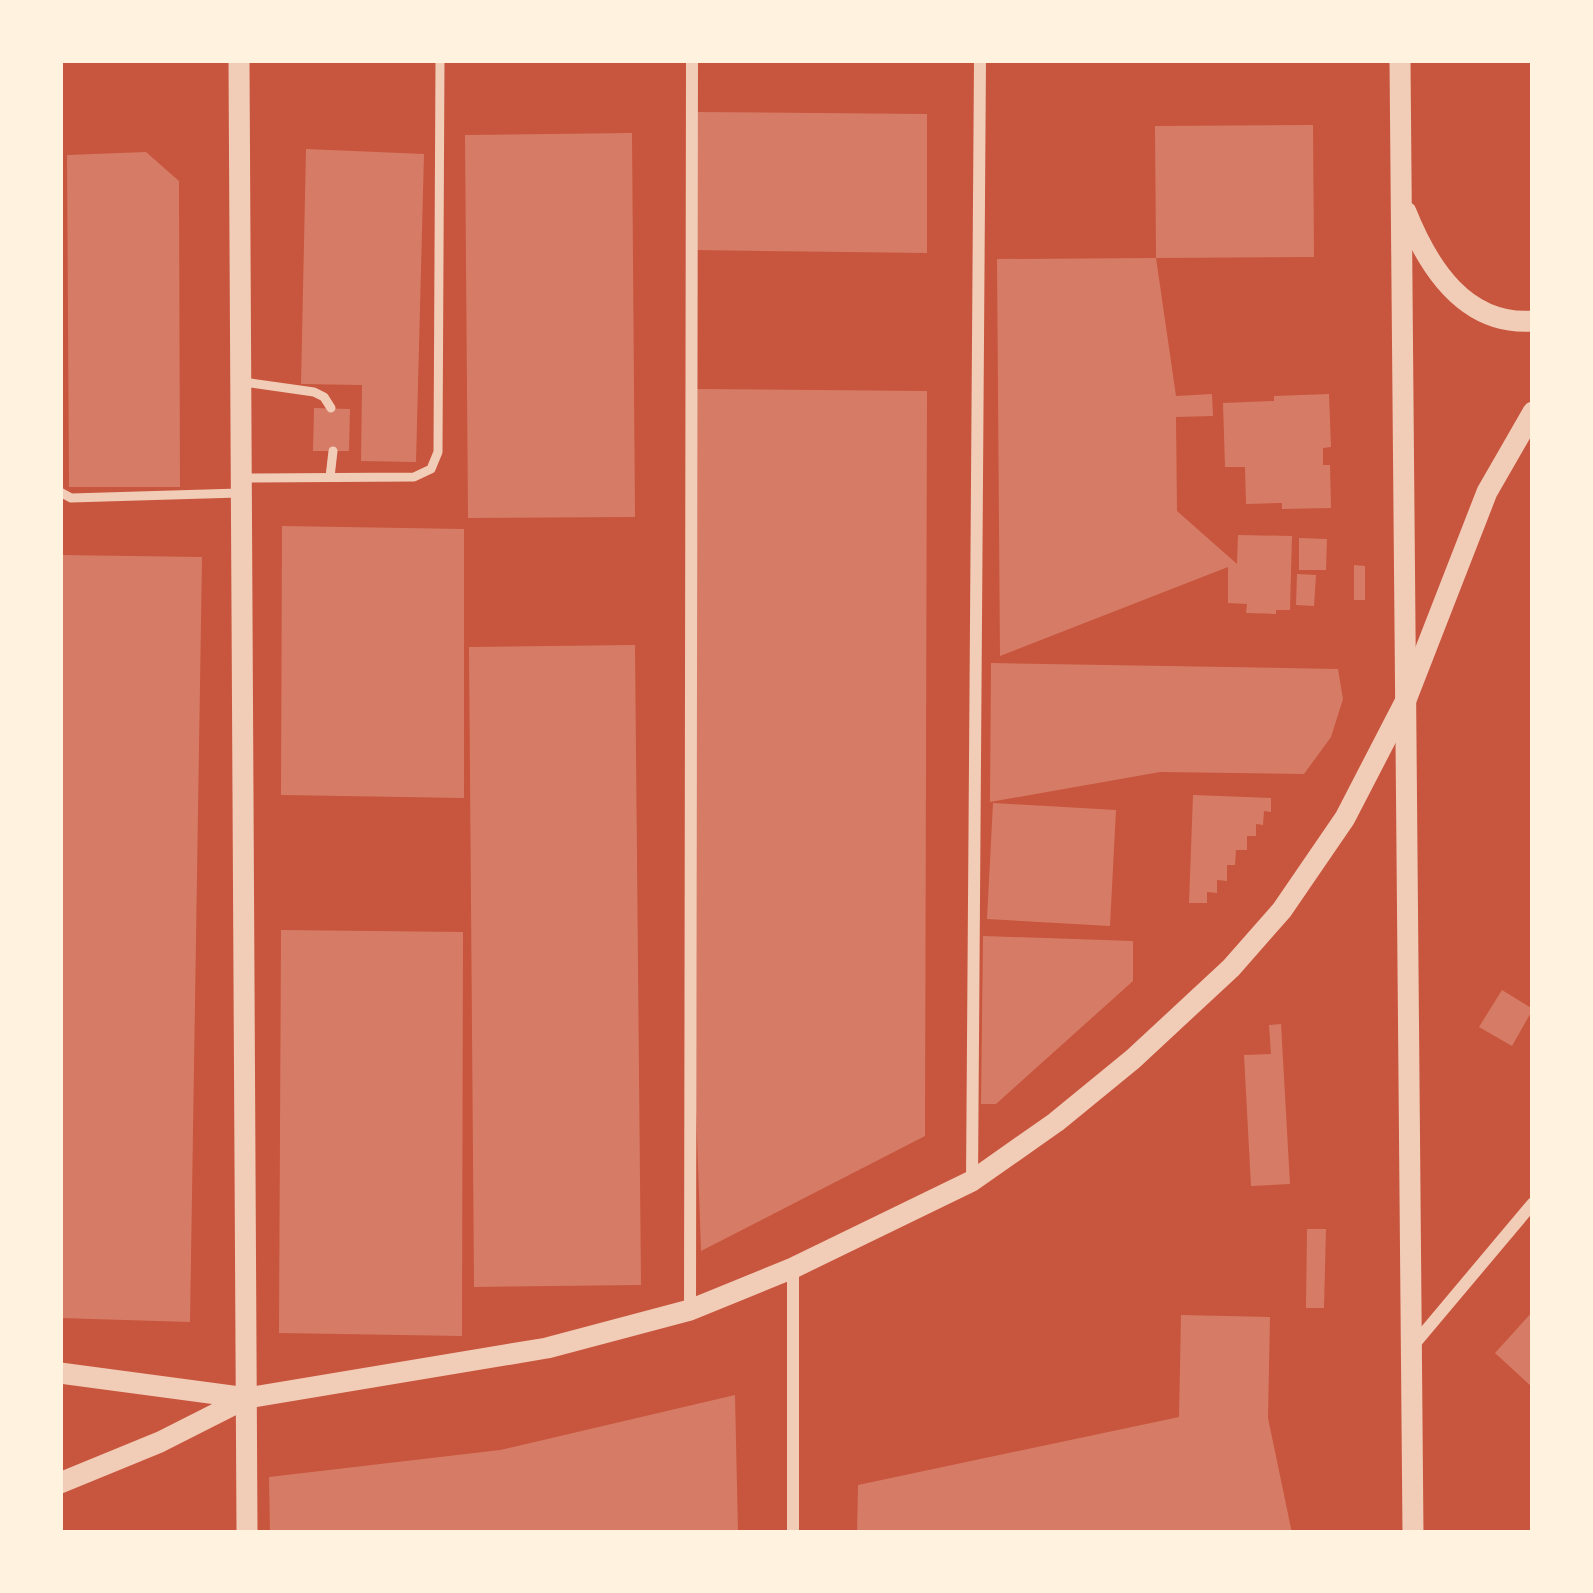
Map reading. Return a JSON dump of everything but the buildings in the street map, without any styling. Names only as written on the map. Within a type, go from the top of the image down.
[{"type":"street","points":[[239,60],[247,1533]]},
{"type":"street","points":[[690,1310],[692,60]]},
{"type":"street","points":[[972,1181],[980,60]]},
{"type":"street","points":[[1400,60],[1413,1533]]},
{"type":"street","points":[[1401,200],[1420,248],[1448,286],[1492,316],[1533,321]]},
{"type":"street","points":[[60,1373],[247,1398],[547,1348],[690,1310],[793,1268],[972,1181],[1118,1072],[1232,968],[1282,910],[1345,818],[1406,700],[1487,492],[1533,412]]},
{"type":"street","points":[[1411,1348],[1533,1203]]},
{"type":"street","points":[[793,1268],[793,1533]]},
{"type":"street","points":[[60,1483],[160,1442],[247,1398]]},
{"type":"lane","points":[[60,492],[71,499],[330,477],[414,477],[431,469],[437,452],[440,60]]},
{"type":"lane","points":[[244,382],[314,392],[331,408]]},
{"type":"lane","points":[[330,477],[333,451]]}]
